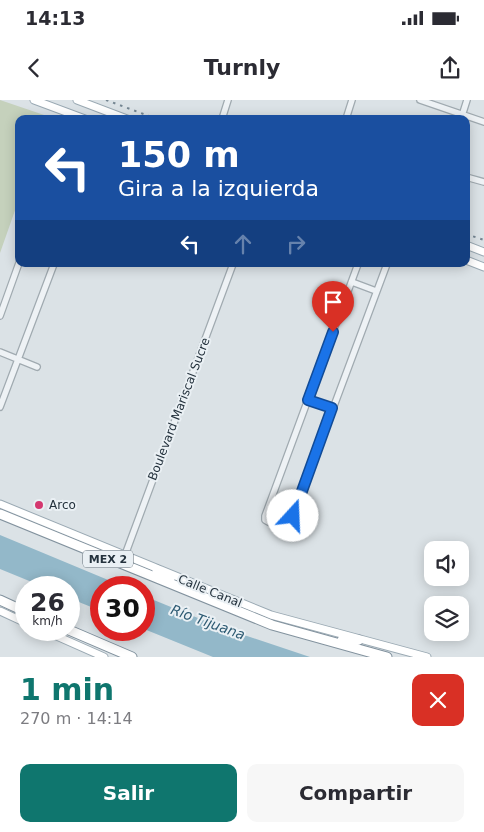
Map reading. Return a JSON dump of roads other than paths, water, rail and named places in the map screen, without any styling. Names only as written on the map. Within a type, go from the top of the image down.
[{"type":"highway","name":"MEX 2","points":[[0,514],[272,626],[386,657]]},
{"type":"highway","points":[[157,570],[162,575],[207,596],[215,604]]},
{"type":"highway","points":[[0,600],[15,608]]},
{"type":"highway","points":[[0,605],[15,610]]},
{"type":"highway","points":[[272,626],[281,625],[351,642],[359,640]]},
{"type":"highway","points":[[80,635],[132,657]]},
{"type":"main road","points":[[34,100],[68,115]]},
{"type":"main road","points":[[77,100],[116,115]]},
{"type":"main road","points":[[470,247],[484,252]]},
{"type":"main road","points":[[470,262],[484,267]]},
{"type":"main road","name":"Calle Canal","points":[[0,504],[157,570],[271,615],[427,657]]},
{"type":"main road","points":[[0,611],[15,618]]},
{"type":"main road","points":[[68,641],[104,657]]},
{"type":"street","points":[[223,115],[228,100]]},
{"type":"street","points":[[347,115],[352,100]]},
{"type":"street","points":[[420,100],[456,115]]},
{"type":"street","points":[[462,115],[467,100]]},
{"type":"street","points":[[470,119],[484,122]]},
{"type":"street","points":[[470,178],[484,182]]},
{"type":"street","points":[[0,316],[18,267]]},
{"type":"street","points":[[0,407],[53,267]]},
{"type":"street","name":"Boulevard Mariscal Sucre","points":[[125,555],[232,267]]},
{"type":"street","points":[[357,267],[265,516],[265,520],[270,523],[284,525],[291,520],[386,267]]},
{"type":"street","points":[[352,282],[376,291]]},
{"type":"street","points":[[0,352],[37,367]]},
{"type":"street","points":[[308,400],[332,408]]},
{"type":"water","points":[[0,535],[99,576],[90,576],[90,607],[80,602],[80,576],[17,576],[0,569]]},
{"type":"water","points":[[155,600],[220,627],[310,657],[213,657],[155,633]]},
{"type":"railway","points":[[106,100],[146,115]]},
{"type":"railway","points":[[470,235],[484,240]]},
{"type":"place","name":"Arco","points":[[39,505]]},
{"type":"water label","name":"Río Tijuana","points":[[208,622]]}]
